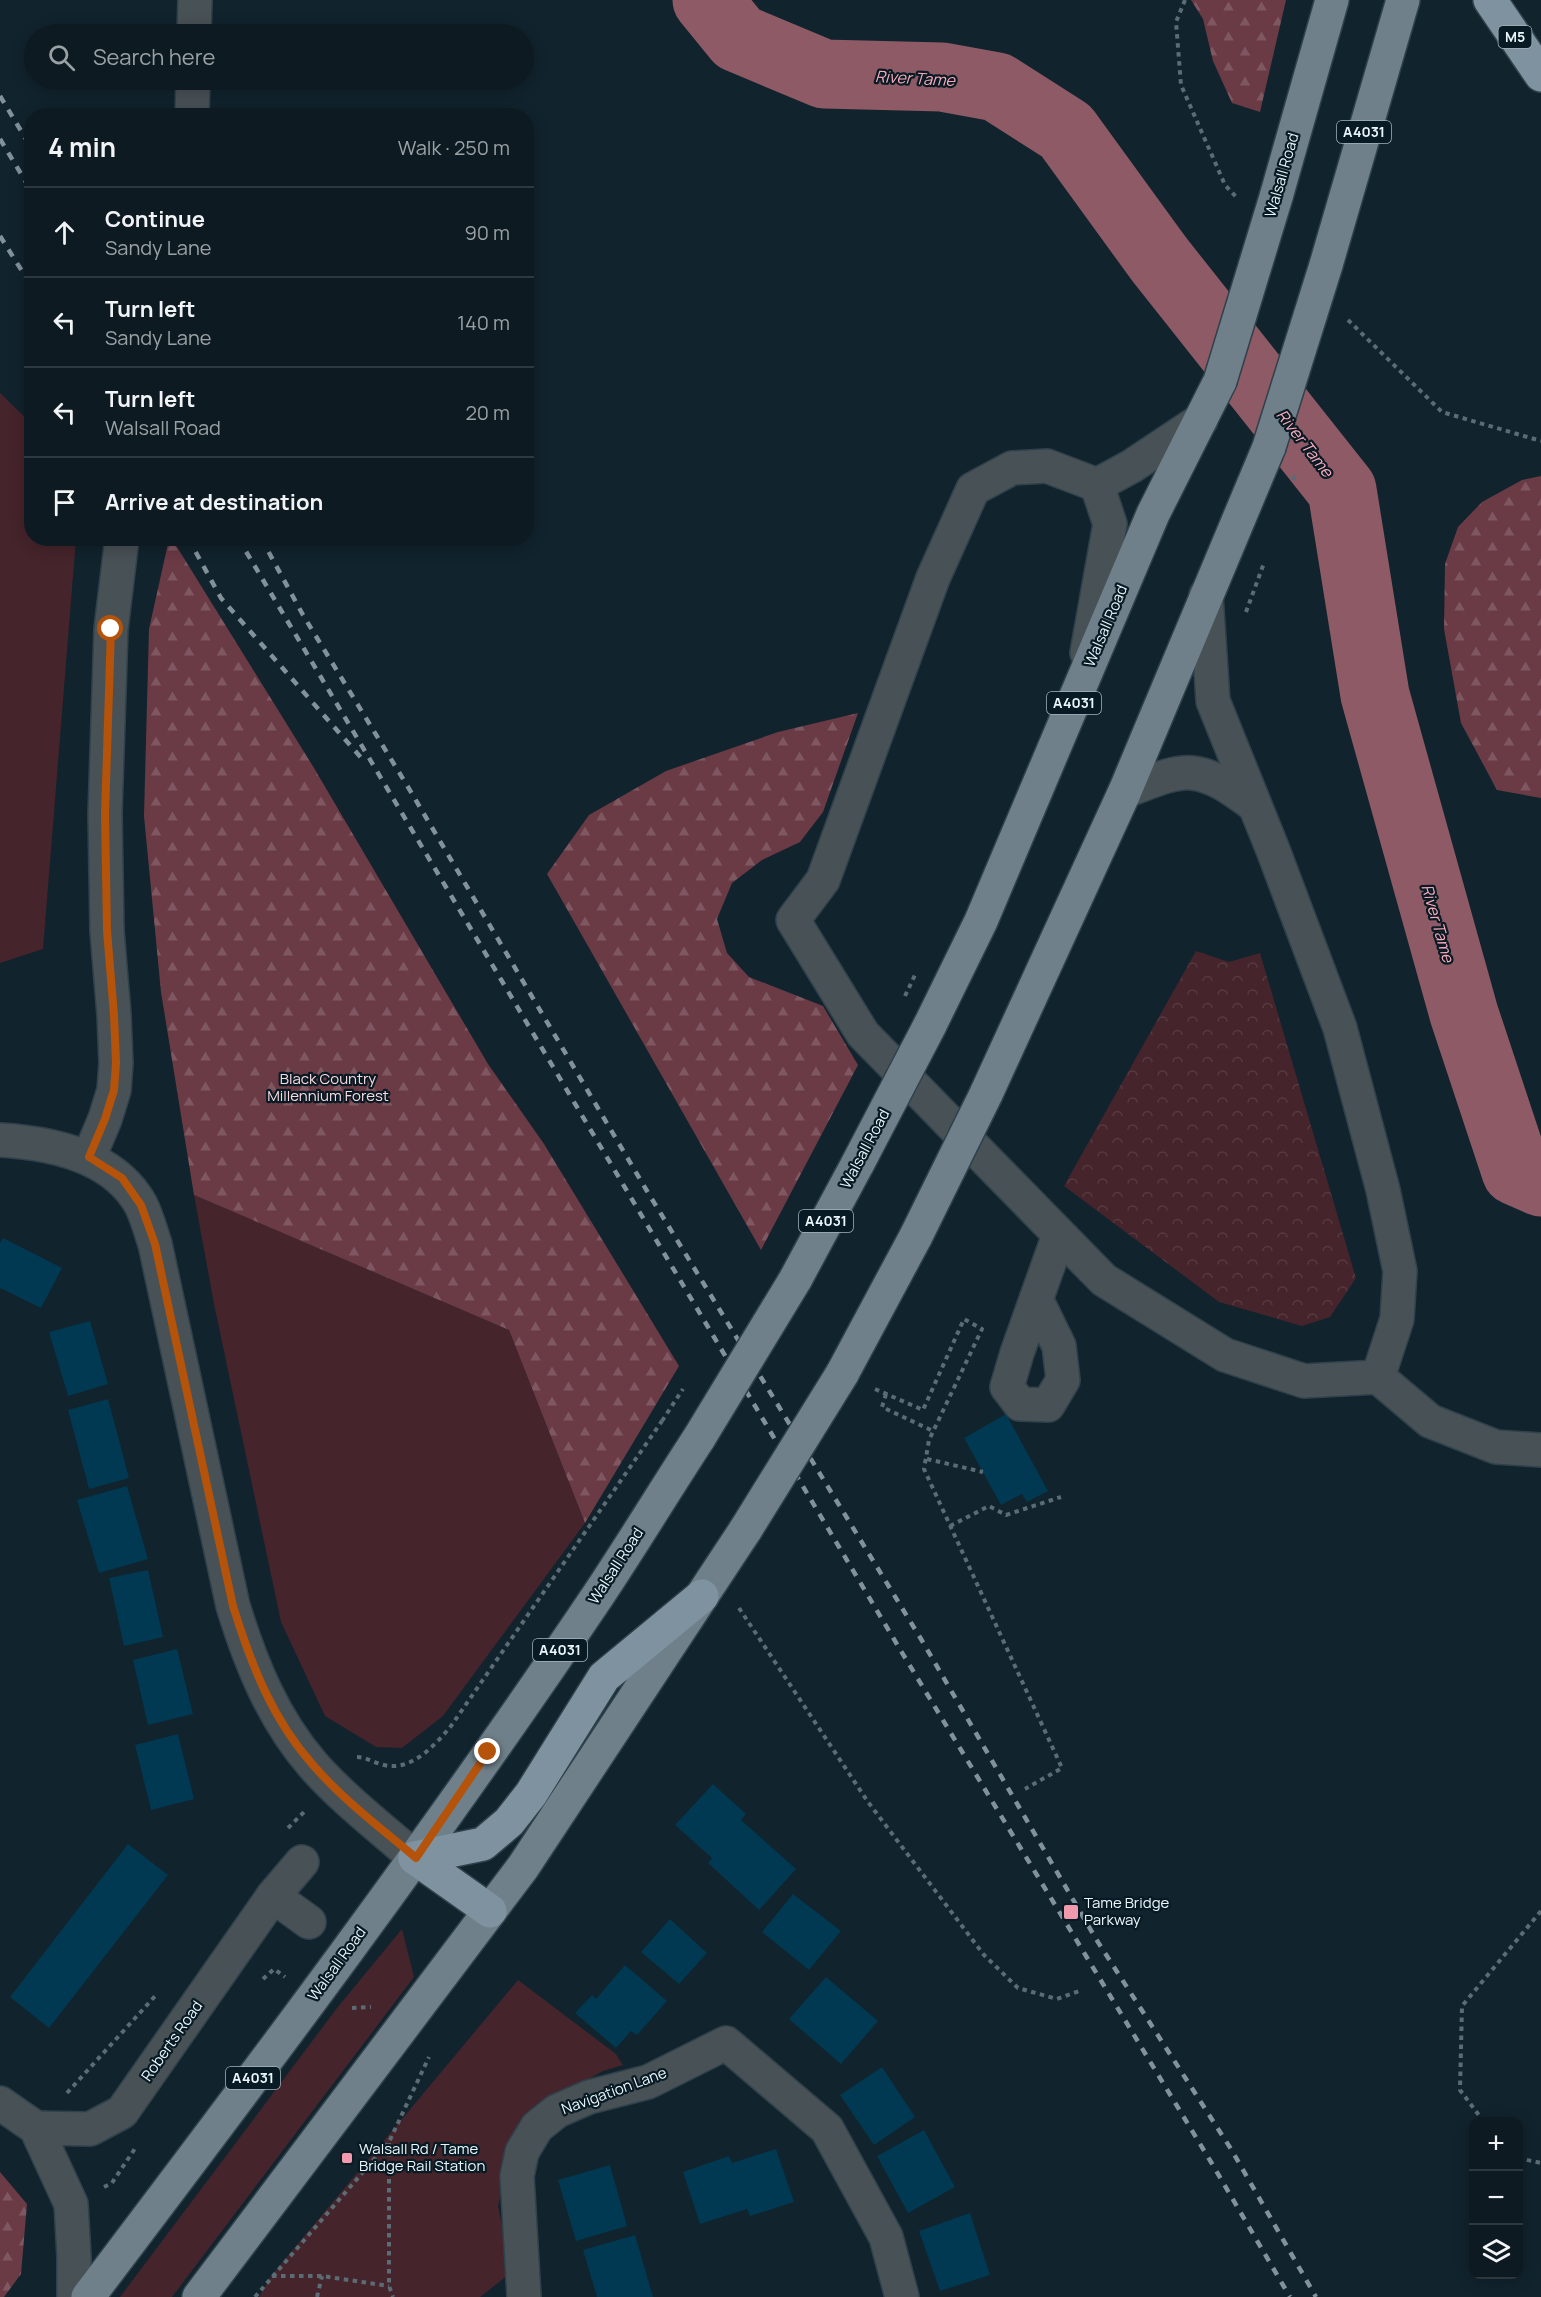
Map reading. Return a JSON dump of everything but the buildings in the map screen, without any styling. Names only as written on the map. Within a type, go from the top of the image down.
[{"type":"highway","name":"M5","points":[[1490,0],[1541,75]]},
{"type":"highway","points":[[416,1858],[483,1844],[509,1821],[531,1794],[604,1677],[709,1585]]},
{"type":"highway","points":[[416,1858],[490,1911]]},
{"type":"main road","name":"Walsall Road","points":[[88,2297],[235,2104],[416,1858],[599,1594],[699,1438],[795,1280],[930,1025],[981,921],[1153,514],[1220,381],[1276,197],[1332,0]]},
{"type":"main road","name":"A4031","points":[[199,2297],[523,1867],[746,1529],[842,1374],[916,1236],[986,1094],[1125,791],[1269,447],[1326,265],[1402,0]]},
{"type":"street","points":[[194,24],[195,0]]},
{"type":"street","points":[[192,108],[193,90]]},
{"type":"street","points":[[1201,420],[1132,466],[1097,485],[1047,466],[1012,468],[973,489],[933,578],[823,880],[793,920],[863,1034],[1104,1280],[1225,1355],[1304,1381],[1378,1377],[1430,1421],[1496,1447],[1541,1450]]},
{"type":"street","points":[[1082,683],[1110,524],[1097,485]]},
{"type":"street","points":[[89,1157],[114,1090],[116,1063],[107,931],[105,814],[111,629],[121,546]]},
{"type":"street","points":[[1206,595],[1213,701],[1273,850],[1340,1028],[1383,1190],[1400,1271],[1397,1319],[1378,1377]]},
{"type":"street","points":[[1125,791],[1175,774],[1193,773],[1220,782],[1254,805]]},
{"type":"street","points":[[0,1140],[25,1142],[89,1157],[122,1178],[141,1205],[155,1244],[233,1606],[250,1660],[277,1716],[312,1764],[332,1785],[416,1858]]},
{"type":"street","points":[[1036,1299],[1059,1234]]},
{"type":"street","name":"Roberts Road","points":[[36,2128],[90,2129],[122,2112],[273,1896],[302,1862]]},
{"type":"street","points":[[273,1896],[309,1922]]},
{"type":"street","name":"Navigation Lane","points":[[525,2297],[517,2176],[522,2152],[537,2127],[557,2111],[589,2097],[648,2082],[726,2043],[827,2128],[886,2237],[902,2297]]},
{"type":"street","points":[[0,2103],[36,2128],[71,2204],[74,2297]]},
{"type":"path","points":[[842,1374],[922,1410],[964,1319],[982,1329],[929,1440],[924,1468],[1062,1768],[1025,1789]]},
{"type":"path","points":[[886,1394],[882,1407],[934,1431]]},
{"type":"path","points":[[332,1785],[358,1756],[390,1766],[413,1761],[434,1746],[451,1726],[662,1421]]},
{"type":"path","points":[[927,1459],[983,1472]]},
{"type":"path","points":[[950,1526],[989,1506],[1006,1515],[1061,1497]]},
{"type":"path","points":[[709,1585],[868,1802],[984,1955],[1018,1988],[1057,1999],[1079,1991]]},
{"type":"path","points":[[1482,2117],[1460,2090],[1462,2006],[1541,1911]]},
{"type":"path","points":[[36,2128],[160,1990]]},
{"type":"path","points":[[255,2297],[389,2142],[432,2051]]},
{"type":"path","points":[[389,2142],[389,2286],[393,2297]]},
{"type":"path","points":[[1523,2159],[1541,2163]]},
{"type":"path","points":[[271,2276],[322,2276],[389,2286]]},
{"type":"path","points":[[317,2297],[322,2276]]},
{"type":"green space","points":[[1191,0],[1286,0],[1260,112],[1232,103],[1213,61],[1203,19]]},
{"type":"green space","points":[[0,393],[24,416],[24,546],[75,546],[43,949],[0,963]]},
{"type":"green space","points":[[1541,476],[1541,798],[1497,790],[1461,723],[1444,629],[1445,564],[1458,527],[1482,502],[1522,480]]},
{"type":"green space","name":"Black Country Millennium Forest","points":[[167,546],[176,546],[314,768],[488,1064],[544,1144],[679,1366],[585,1523],[509,1330],[194,1195],[161,992],[144,816],[149,629]]},
{"type":"green space","points":[[858,713],[823,812],[800,842],[762,860],[732,883],[717,919],[727,953],[749,977],[823,1006],[858,1065],[761,1250],[547,874],[589,815],[666,771],[778,732]]},
{"type":"green space","points":[[1196,951],[1229,962],[1260,953],[1356,1278],[1330,1317],[1302,1326],[1219,1302],[1064,1186]]},
{"type":"green space","points":[[194,1195],[509,1330],[585,1523],[443,1716],[402,1748],[376,1747],[325,1716],[281,1622],[214,1304]]},
{"type":"green space","points":[[402,1929],[414,1977],[172,2297],[120,2297],[337,2008]]},
{"type":"green space","points":[[518,1980],[616,2054],[623,2065],[603,2071],[534,2110],[510,2154],[498,2206],[512,2272],[480,2297],[259,2297],[271,2276]]},
{"type":"green space","points":[[0,2172],[27,2204],[21,2274],[4,2297],[0,2297]]},
{"type":"waterway","name":"River Tame","points":[[707,0],[738,38],[824,74],[942,77],[997,87],[1066,131],[1159,259],[1342,490],[1375,695],[1464,1014],[1516,1171],[1541,1182]]},
{"type":"railway","points":[[0,96],[24,136]]},
{"type":"railway","points":[[0,139],[24,179]]},
{"type":"railway","points":[[0,236],[24,274]]},
{"type":"railway","points":[[192,546],[221,598],[364,761]]},
{"type":"railway","points":[[243,546],[901,1651],[1211,2162],[1290,2297]]},
{"type":"railway","points":[[265,546],[303,615],[408,787],[647,1191],[921,1639],[1096,1939],[1231,2149],[1316,2297]]},
{"type":"place","name":"Tame Bridge Parkway","points":[[1071,1912]]},
{"type":"place","name":"Walsall Rd / Tame Bridge Rail Station","points":[[347,2158]]},
{"type":"route","points":[[111,629],[105,814],[107,931],[116,1063],[114,1090],[89,1157],[122,1178],[141,1205],[155,1244],[233,1606],[250,1660],[277,1716],[312,1764],[332,1785],[416,1858],[488,1752]]}]
